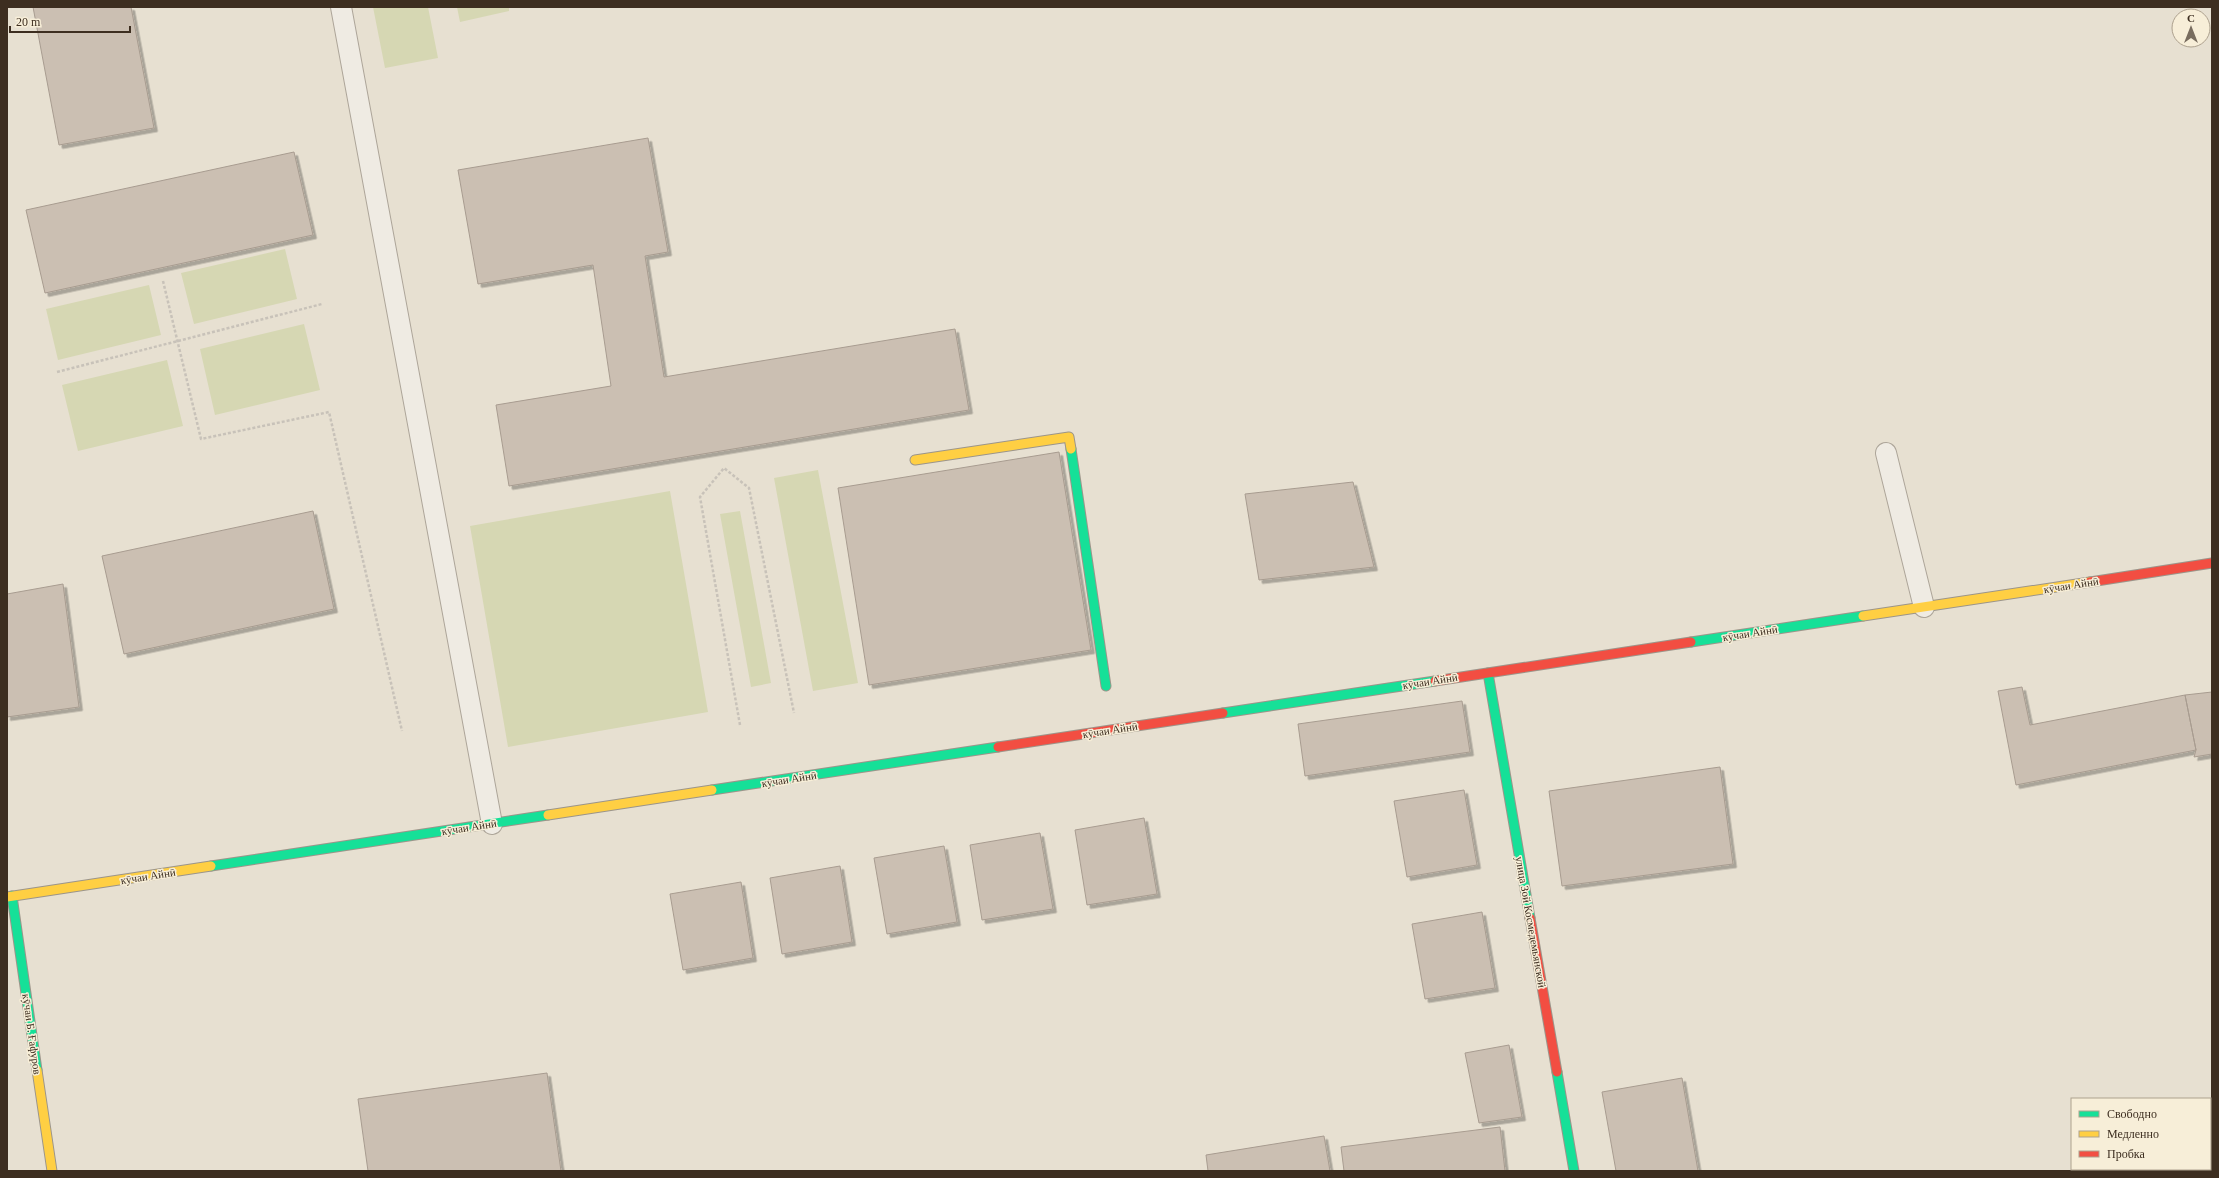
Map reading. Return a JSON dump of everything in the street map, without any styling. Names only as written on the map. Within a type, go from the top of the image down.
[{"type":"main road","points":[[915,460],[1069,437],[1106,686]]},
{"type":"main road","name":"кӯчаи Айнӣ","points":[[10,897],[2212,563]]},
{"type":"main road","name":"улица Зой Космедемьянской","points":[[1488,673],[1574,1171]]},
{"type":"main road","name":"кӯчаи Б. Ғафуров","points":[[10,897],[52,1171]]},
{"type":"lane","points":[[341,7],[492,824]]},
{"type":"lane","points":[[1886,453],[1924,607]]},
{"type":"path","points":[[163,281],[201,439],[329,412],[402,731]]},
{"type":"path","points":[[56,372],[322,304]]},
{"type":"path","points":[[740,725],[700,497],[724,468],[748,488],[794,713]]},
{"type":"green space","points":[[373,7],[428,7],[438,58],[385,68]]},
{"type":"green space","points":[[457,7],[509,7],[509,11],[460,22]]},
{"type":"green space","points":[[285,249],[297,299],[194,324],[181,273]]},
{"type":"green space","points":[[149,285],[161,335],[58,360],[46,309]]},
{"type":"green space","points":[[304,324],[320,390],[215,415],[200,349]]},
{"type":"green space","points":[[167,360],[183,426],[78,451],[62,385]]},
{"type":"green space","points":[[818,470],[858,683],[813,691],[774,478]]},
{"type":"green space","points":[[670,491],[708,712],[508,747],[470,526]]},
{"type":"green space","points":[[740,511],[771,683],[751,687],[720,514]]},
{"type":"building","points":[[33,7],[131,7],[154,128],[59,145]]},
{"type":"building","points":[[648,138],[668,252],[645,256],[664,377],[955,329],[969,410],[509,486],[496,405],[611,386],[593,265],[478,284],[458,170]]},
{"type":"building","points":[[294,152],[313,235],[45,293],[26,210]]},
{"type":"building","points":[[1059,452],[1091,650],[869,685],[838,488]]},
{"type":"building","points":[[1353,482],[1374,567],[1259,580],[1245,494]]},
{"type":"building","points":[[313,511],[334,609],[124,654],[102,556]]},
{"type":"building","points":[[63,584],[79,707],[7,717],[7,594]]},
{"type":"building","points":[[2022,687],[2030,725],[2185,695],[2196,750],[2016,785],[1998,691]]},
{"type":"building","points":[[2212,692],[2212,754],[2194,757],[2196,750],[2185,695]]},
{"type":"building","points":[[1462,701],[1470,752],[1305,776],[1298,724]]},
{"type":"building","points":[[1720,767],[1733,864],[1562,886],[1549,791]]},
{"type":"building","points":[[1464,790],[1477,865],[1407,877],[1394,801]]},
{"type":"building","points":[[1144,818],[1157,894],[1087,905],[1075,830]]},
{"type":"building","points":[[1040,833],[1053,909],[982,920],[970,845]]},
{"type":"building","points":[[944,846],[957,922],[887,934],[874,858]]},
{"type":"building","points":[[840,866],[852,942],[782,954],[770,878]]},
{"type":"building","points":[[741,882],[753,958],[683,970],[670,894]]},
{"type":"building","points":[[1482,912],[1495,988],[1425,999],[1412,924]]},
{"type":"building","points":[[1509,1045],[1522,1117],[1479,1123],[1465,1053]]},
{"type":"building","points":[[547,1073],[561,1171],[368,1171],[358,1099]]},
{"type":"building","points":[[1682,1078],[1698,1171],[1616,1171],[1602,1092]]},
{"type":"building","points":[[1500,1127],[1505,1171],[1344,1171],[1341,1147]]},
{"type":"building","points":[[1324,1136],[1330,1171],[1208,1171],[1206,1155]]},
{"type":"traffic: fast","points":[[1071,449],[1106,686]]},
{"type":"traffic: fast","points":[[1691,642],[1863,616]]},
{"type":"traffic: fast","points":[[1488,673],[1530,918]]},
{"type":"traffic: fast","points":[[1223,713],[1435,681]]},
{"type":"traffic: fast","points":[[712,790],[998,747]]},
{"type":"traffic: fast","points":[[211,866],[548,815]]},
{"type":"traffic: fast","points":[[12,896],[37,1070]]},
{"type":"traffic: fast","points":[[1557,1072],[1574,1171]]},
{"type":"traffic: slow","points":[[915,460],[1069,437],[1071,449]]},
{"type":"traffic: slow","points":[[1863,616],[2090,582]]},
{"type":"traffic: slow","points":[[548,815],[712,790]]},
{"type":"traffic: slow","points":[[7,897],[211,866]]},
{"type":"traffic: slow","points":[[37,1070],[52,1171]]},
{"type":"traffic: jam","points":[[2090,582],[2212,563]]},
{"type":"traffic: jam","points":[[1435,681],[1691,642]]},
{"type":"traffic: jam","points":[[998,747],[1223,713]]},
{"type":"traffic: jam","points":[[1530,918],[1557,1072]]}]
